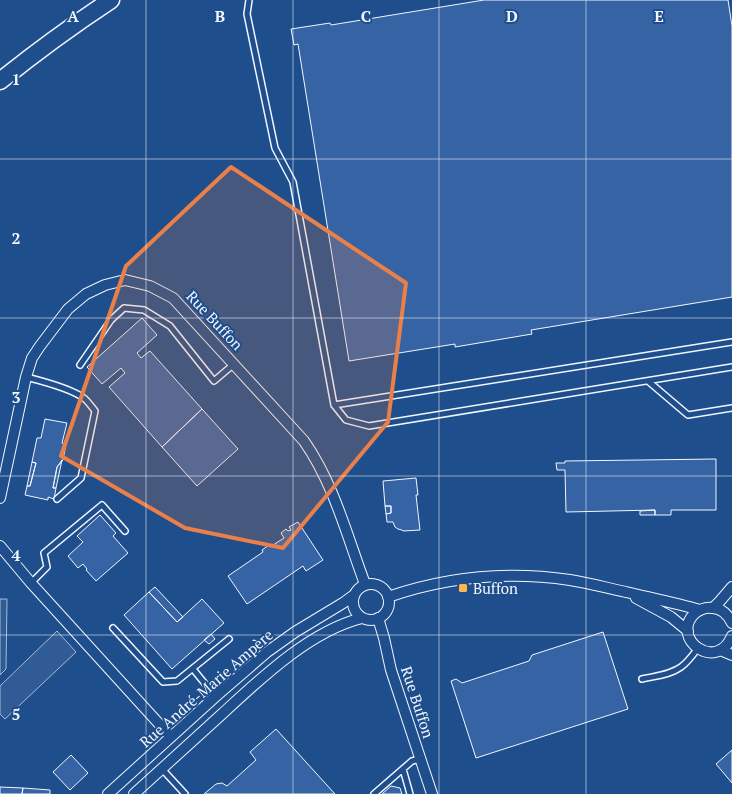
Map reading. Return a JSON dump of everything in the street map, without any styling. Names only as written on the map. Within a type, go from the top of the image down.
[{"type":"main road","points":[[0,73],[42,38],[97,0]]},
{"type":"main road","points":[[0,81],[44,46],[112,0]]},
{"type":"street","name":"Rue Buffon","points":[[0,498],[26,377],[32,358],[68,309],[86,294],[105,285],[125,280],[150,286],[173,298],[292,426],[314,455],[334,496],[365,584]]},
{"type":"street","points":[[0,546],[31,583],[171,737]]},
{"type":"street","points":[[388,596],[459,579],[509,576],[539,577],[596,585],[700,610]]},
{"type":"street","name":"Rue André-Marie Ampère","points":[[108,794],[215,697],[274,647],[343,603],[360,586],[365,584]]},
{"type":"street","points":[[365,584],[377,584],[382,587],[388,596],[388,607],[378,618]]},
{"type":"street","points":[[713,608],[732,587]]},
{"type":"street","points":[[624,592],[671,617],[688,631]]},
{"type":"street","points":[[354,594],[353,605],[362,618]]},
{"type":"street","points":[[732,623],[725,612],[707,608],[695,613],[691,618],[688,631],[692,644],[698,648],[708,652],[720,650],[732,655]]},
{"type":"street","name":"Rue André-Marie Ampère","points":[[134,794],[253,686],[303,646],[341,624],[362,618],[378,618]]},
{"type":"street","name":"Rue Buffon","points":[[378,618],[392,670],[432,794]]},
{"type":"street","points":[[720,650],[729,642],[732,636]]},
{"type":"lane","points":[[255,0],[249,2],[247,14],[275,148],[293,182],[334,405],[346,420],[369,426],[732,367]]},
{"type":"lane","points":[[80,366],[111,320],[124,308],[144,310],[170,326],[214,381],[234,364]]},
{"type":"lane","points":[[334,405],[732,342]]},
{"type":"lane","points":[[26,377],[74,393],[84,398],[95,411],[81,478],[57,498]]},
{"type":"lane","points":[[648,380],[688,415],[732,408]]},
{"type":"lane","points":[[31,583],[47,567],[44,553],[102,505],[125,531]]},
{"type":"lane","points":[[113,628],[163,682],[177,681],[229,639]]},
{"type":"lane","points":[[642,679],[671,673],[681,668],[698,648]]},
{"type":"lane","points":[[193,669],[215,697]]},
{"type":"lane","points":[[374,794],[412,761],[420,758]]},
{"type":"lane","points":[[162,769],[185,794]]},
{"type":"lane","points":[[402,769],[410,794]]},
{"type":"highlighted area","points":[[231,167],[406,283],[388,422],[283,548],[185,528],[61,456],[126,266]]},
{"type":"shaded area","points":[[0,599],[7,599],[6,669],[0,675]]},
{"type":"shaded area","points":[[57,631],[76,652],[5,719],[0,714],[0,686]]},
{"type":"building","points":[[484,0],[728,0],[732,26],[732,297],[531,330],[532,334],[455,347],[455,344],[349,361],[298,44],[294,45],[291,29],[330,23],[331,25]]},
{"type":"building","points":[[142,318],[157,335],[137,353],[141,358],[150,351],[202,409],[162,447],[109,387],[125,373],[121,368],[102,384],[87,367]]},
{"type":"building","points":[[202,409],[238,449],[197,486],[162,447]]},
{"type":"building","points":[[45,419],[67,423],[62,443],[66,444],[63,460],[57,467],[53,488],[56,488],[54,499],[48,497],[48,500],[25,495],[27,486],[30,486],[36,463],[32,462],[37,438],[41,438]]},
{"type":"building","points":[[716,459],[716,510],[671,510],[671,515],[655,515],[655,510],[566,512],[565,470],[557,470],[556,463],[565,463],[565,461]]},
{"type":"building","points":[[62,460],[56,488],[53,488],[57,467]]},
{"type":"building","points":[[32,462],[36,463],[30,486],[27,486]]},
{"type":"building","points":[[416,478],[420,530],[403,531],[395,527],[393,522],[387,522],[386,514],[391,513],[391,506],[385,506],[383,481]]},
{"type":"building","points":[[385,506],[391,506],[391,513],[386,514]]},
{"type":"building","points":[[655,510],[655,515],[640,515],[640,511]]},
{"type":"building","points":[[100,515],[116,533],[113,536],[128,553],[96,581],[83,564],[78,568],[68,556],[83,542],[77,536]]},
{"type":"building","points":[[298,522],[323,560],[306,571],[303,566],[247,604],[228,576],[263,552],[262,550],[269,545],[270,547],[284,538],[281,533],[286,529],[288,531],[291,530],[289,527]]},
{"type":"building","points":[[155,587],[183,617],[177,622],[149,592]]},
{"type":"building","points":[[149,592],[177,622],[202,599],[224,623],[172,669],[124,615]]},
{"type":"building","points":[[603,632],[628,709],[476,758],[451,681],[456,679],[462,683],[529,661],[532,655]]},
{"type":"building","points":[[211,634],[215,639],[209,644],[204,640]]},
{"type":"building","points":[[276,729],[335,794],[204,794],[216,784],[222,783],[227,786],[256,760],[250,752]]},
{"type":"building","points":[[732,750],[732,783],[716,764]]},
{"type":"building","points":[[71,755],[88,773],[70,790],[53,772]]},
{"type":"building","points":[[391,786],[400,788],[402,794],[382,794]]},
{"type":"building","points":[[0,787],[23,788],[22,794],[0,794]]},
{"type":"building","points":[[23,788],[50,790],[50,794],[22,794]]},
{"type":"place","name":"Buffon","points":[[463,588]]}]
